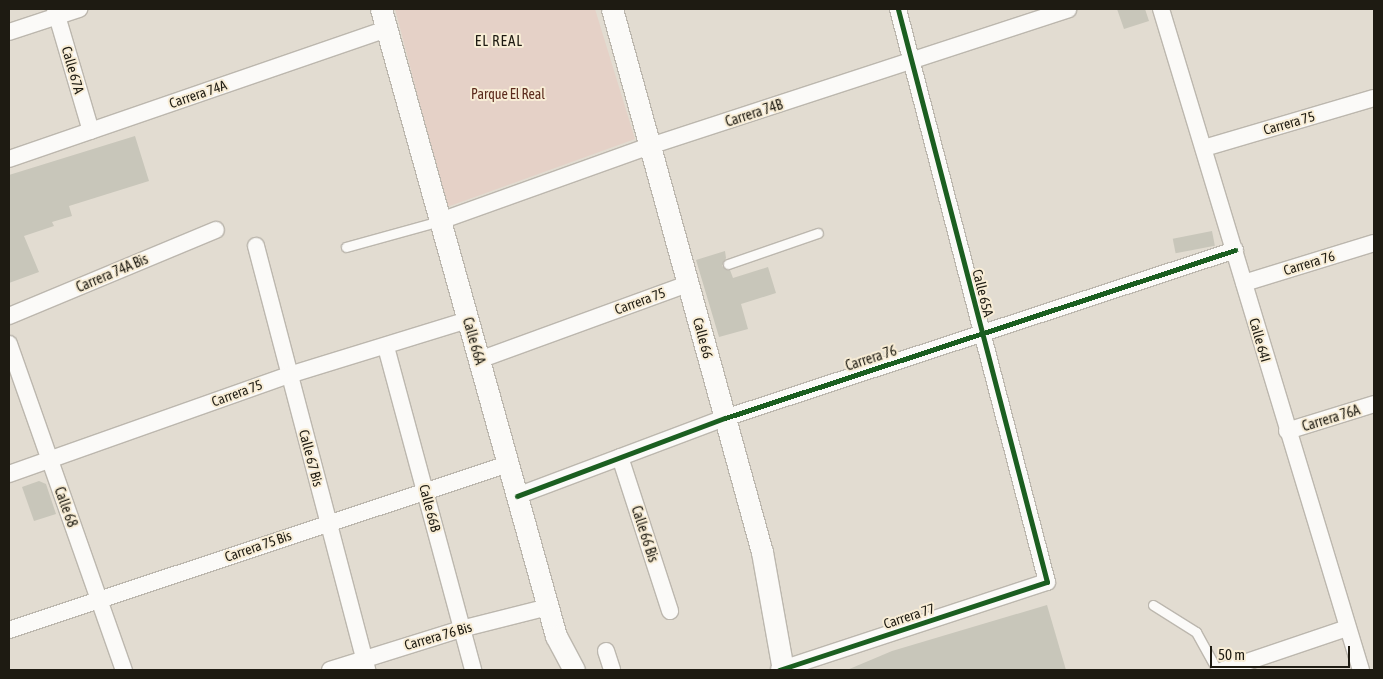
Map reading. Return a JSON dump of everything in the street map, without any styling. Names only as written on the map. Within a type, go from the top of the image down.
[{"type":"street","points":[[9,32],[56,12],[79,9]]},
{"type":"street","name":"Calle 66A","points":[[381,9],[556,636],[574,670]]},
{"type":"street","name":"Calle 66","points":[[612,9],[689,279],[762,552],[781,670]]},
{"type":"street","name":"Calle 65A","points":[[898,9],[1047,582]]},
{"type":"street","name":"Carrera 74B","points":[[440,220],[650,146],[912,63],[1068,9]]},
{"type":"street","name":"Calle 64I","points":[[1161,9],[1235,250],[1287,431],[1361,670]]},
{"type":"street","name":"Calle 67A","points":[[56,12],[91,131]]},
{"type":"street","name":"Carrera 74A","points":[[9,159],[386,29]]},
{"type":"street","name":"Carrera 75","points":[[1204,148],[1374,98]]},
{"type":"street","name":"Carrera 74A Bis","points":[[9,316],[216,230]]},
{"type":"street","name":"Carrera 76","points":[[1244,283],[1374,243]]},
{"type":"street","name":"Calle 67 Bis","points":[[256,246],[365,664]]},
{"type":"street","name":"Carrera 76","points":[[517,496],[725,418],[1235,250]]},
{"type":"street","name":"Carrera 75","points":[[479,360],[689,279]]},
{"type":"street","name":"Carrera 75","points":[[9,474],[289,374],[468,320]]},
{"type":"street","name":"Calle 68","points":[[9,344],[124,670]]},
{"type":"street","name":"Calle 66B","points":[[386,346],[461,629],[474,670]]},
{"type":"street","name":"Carrera 76A","points":[[1287,431],[1374,404]]},
{"type":"street","name":"Calle 66 Bis","points":[[620,458],[670,611]]},
{"type":"street","name":"Carrera 75 Bis","points":[[9,630],[425,490],[508,464]]},
{"type":"street","name":"Carrera 77","points":[[781,670],[1047,582]]},
{"type":"street","name":"Carrera 76 Bis","points":[[330,670],[365,664],[461,629],[548,607]]},
{"type":"street","points":[[1223,670],[1347,628]]},
{"type":"street","points":[[606,651],[612,670]]},
{"type":"lane","points":[[346,247],[440,220]]},
{"type":"lane","points":[[728,264],[818,233]]},
{"type":"lane","points":[[1153,605],[1196,632],[1217,670]]},
{"type":"green space","name":"Parque El Real","points":[[395,9],[595,9],[635,139],[447,207]]},
{"type":"building","points":[[1117,9],[1145,9],[1149,21],[1124,29]]},
{"type":"building","points":[[135,136],[149,181],[69,206],[72,216],[52,222],[54,226],[24,236],[39,272],[9,283],[9,175]]},
{"type":"building","points":[[1212,231],[1215,246],[1176,253],[1173,239]]},
{"type":"building","points":[[725,251],[726,258],[722,266],[730,270],[733,278],[768,267],[776,293],[741,304],[748,329],[719,337],[696,260]]},
{"type":"building","points":[[39,481],[46,484],[56,514],[34,521],[22,487]]},
{"type":"building","points":[[1047,605],[1066,670],[847,670],[892,651]]},
{"type":"cycle path","points":[[779,670],[1047,582],[898,9]]},
{"type":"cycle path","points":[[517,496],[725,418],[1235,250]]},
{"type":"district","name":"EL REAL","points":[[499,41]]}]
